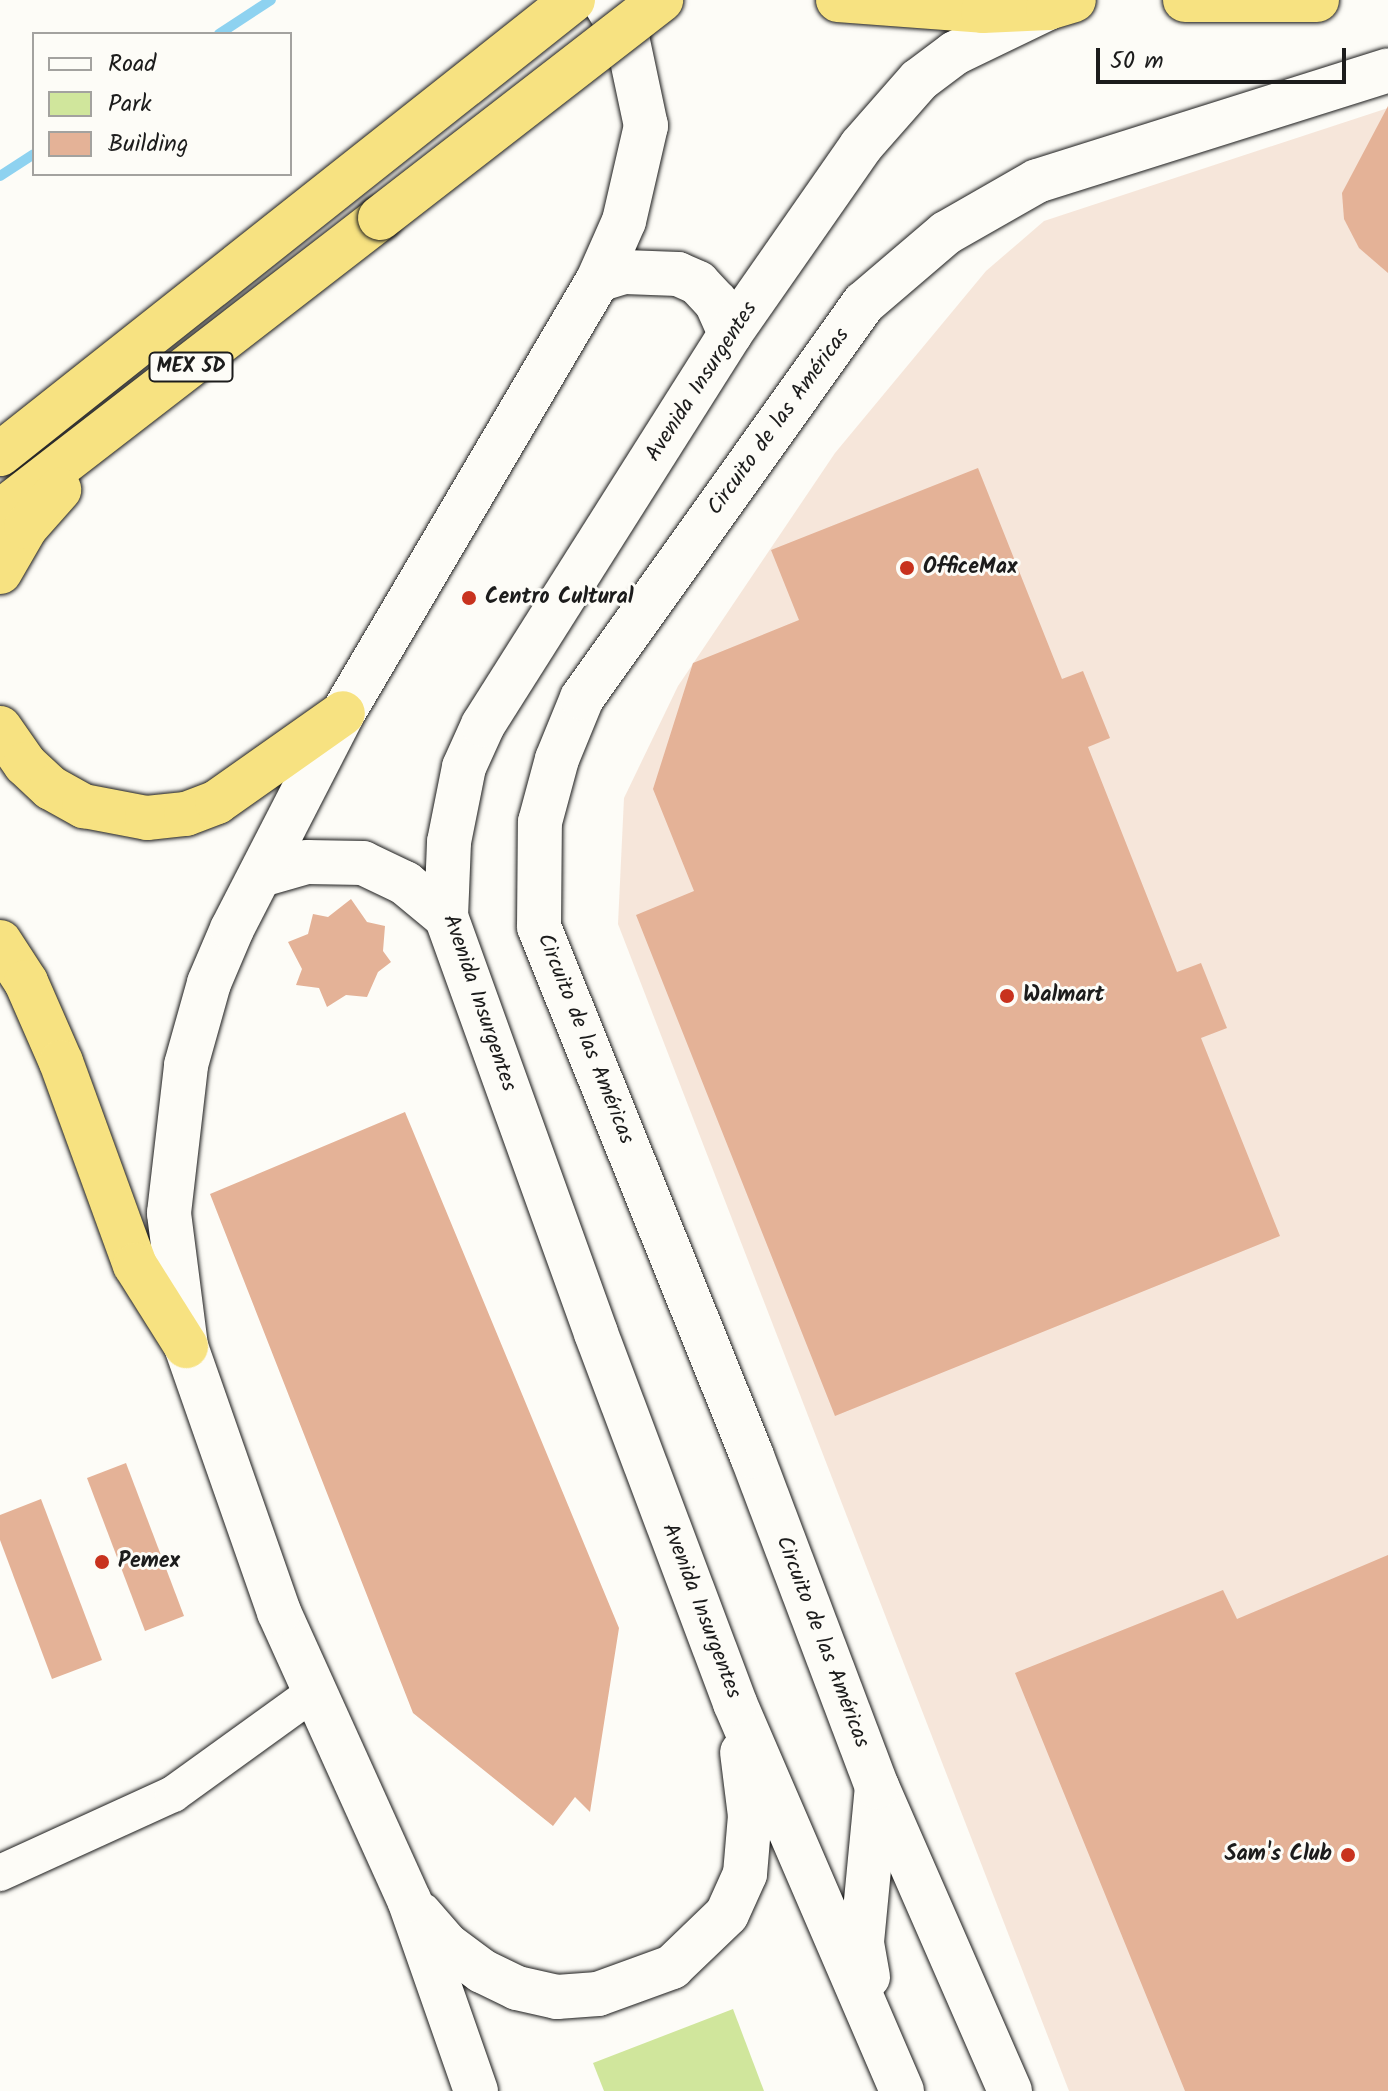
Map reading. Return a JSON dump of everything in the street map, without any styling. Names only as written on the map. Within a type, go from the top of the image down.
[{"type":"highway","name":"MEX 5D","points":[[0,454],[352,172],[595,0]]},
{"type":"highway","name":"MEX 5D","points":[[0,512],[117,425],[661,0]]},
{"type":"highway","points":[[838,0],[983,11],[1061,4]]},
{"type":"highway","points":[[1185,0],[1317,0]]},
{"type":"highway","points":[[0,572],[26,527],[117,425]]},
{"type":"highway","points":[[0,728],[25,764],[51,788],[84,806],[147,818],[186,814],[217,802],[343,713]]},
{"type":"highway","points":[[0,942],[26,982],[61,1062],[135,1265],[186,1346]]},
{"type":"main road","points":[[476,2091],[409,1900],[313,1693],[186,1346],[169,1213],[186,1065],[209,983],[343,713],[598,280],[624,221],[646,126],[628,41],[595,0]]},
{"type":"main road","name":"Avenida Insurgentes","points":[[902,2091],[735,1703],[446,917],[449,842],[464,767],[483,725],[730,334],[861,146],[919,80],[955,53],[1061,4]]},
{"type":"main road","name":"Circuito de las Américas","points":[[1010,2091],[877,1787],[747,1442],[539,927],[540,822],[557,759],[582,698],[864,303],[946,233],[1037,181],[1388,70]]},
{"type":"main road","points":[[598,280],[625,272],[678,274],[698,283],[716,302],[730,334]]},
{"type":"main road","points":[[261,875],[307,862],[363,863],[405,883],[446,917]]},
{"type":"main road","points":[[409,1900],[447,1945],[482,1971],[517,1988],[557,1997],[598,1994],[672,1967],[727,1914],[745,1874],[750,1816],[735,1703]]},
{"type":"main road","points":[[877,1787],[862,1942],[879,2035]]},
{"type":"street","points":[[0,1873],[173,1794],[313,1693]]},
{"type":"shaded area","points":[[1388,108],[1388,2091],[1069,2091],[618,924],[624,798],[678,686],[835,453],[986,271],[1044,221]]},
{"type":"green space","points":[[733,2009],[764,2091],[604,2091],[593,2063]]},
{"type":"building","points":[[1388,106],[1388,273],[1359,248],[1344,219],[1342,193]]},
{"type":"building","points":[[978,468],[1062,679],[1083,671],[1110,738],[1088,747],[1177,972],[1201,963],[1227,1028],[1201,1038],[1280,1236],[835,1416],[636,915],[694,891],[653,789],[693,663],[799,620],[771,550]]},
{"type":"building","points":[[351,899],[367,922],[385,926],[383,951],[391,962],[378,972],[367,997],[346,995],[327,1007],[319,988],[296,985],[302,969],[288,942],[308,934],[313,914],[328,917]]},
{"type":"building","points":[[405,1112],[619,1628],[590,1812],[575,1797],[553,1826],[413,1713],[210,1194]]},
{"type":"building","points":[[126,1463],[184,1616],[145,1631],[87,1478]]},
{"type":"building","points":[[41,1499],[102,1660],[52,1679],[0,1540],[0,1515]]},
{"type":"building","points":[[1388,1555],[1388,2091],[1185,2091],[1015,1673],[1223,1590],[1237,1619]]},
{"type":"waterway","points":[[222,32],[271,0]]},
{"type":"waterway","points":[[0,176],[32,155]]},
{"type":"place","name":"OfficeMax","points":[[907,568]]},
{"type":"place","name":"Centro Cultural","points":[[469,598]]},
{"type":"place","name":"Walmart","points":[[1007,996]]},
{"type":"place","name":"Pemex","points":[[102,1562]]},
{"type":"place","name":"Sam's Club","points":[[1348,1855]]}]
